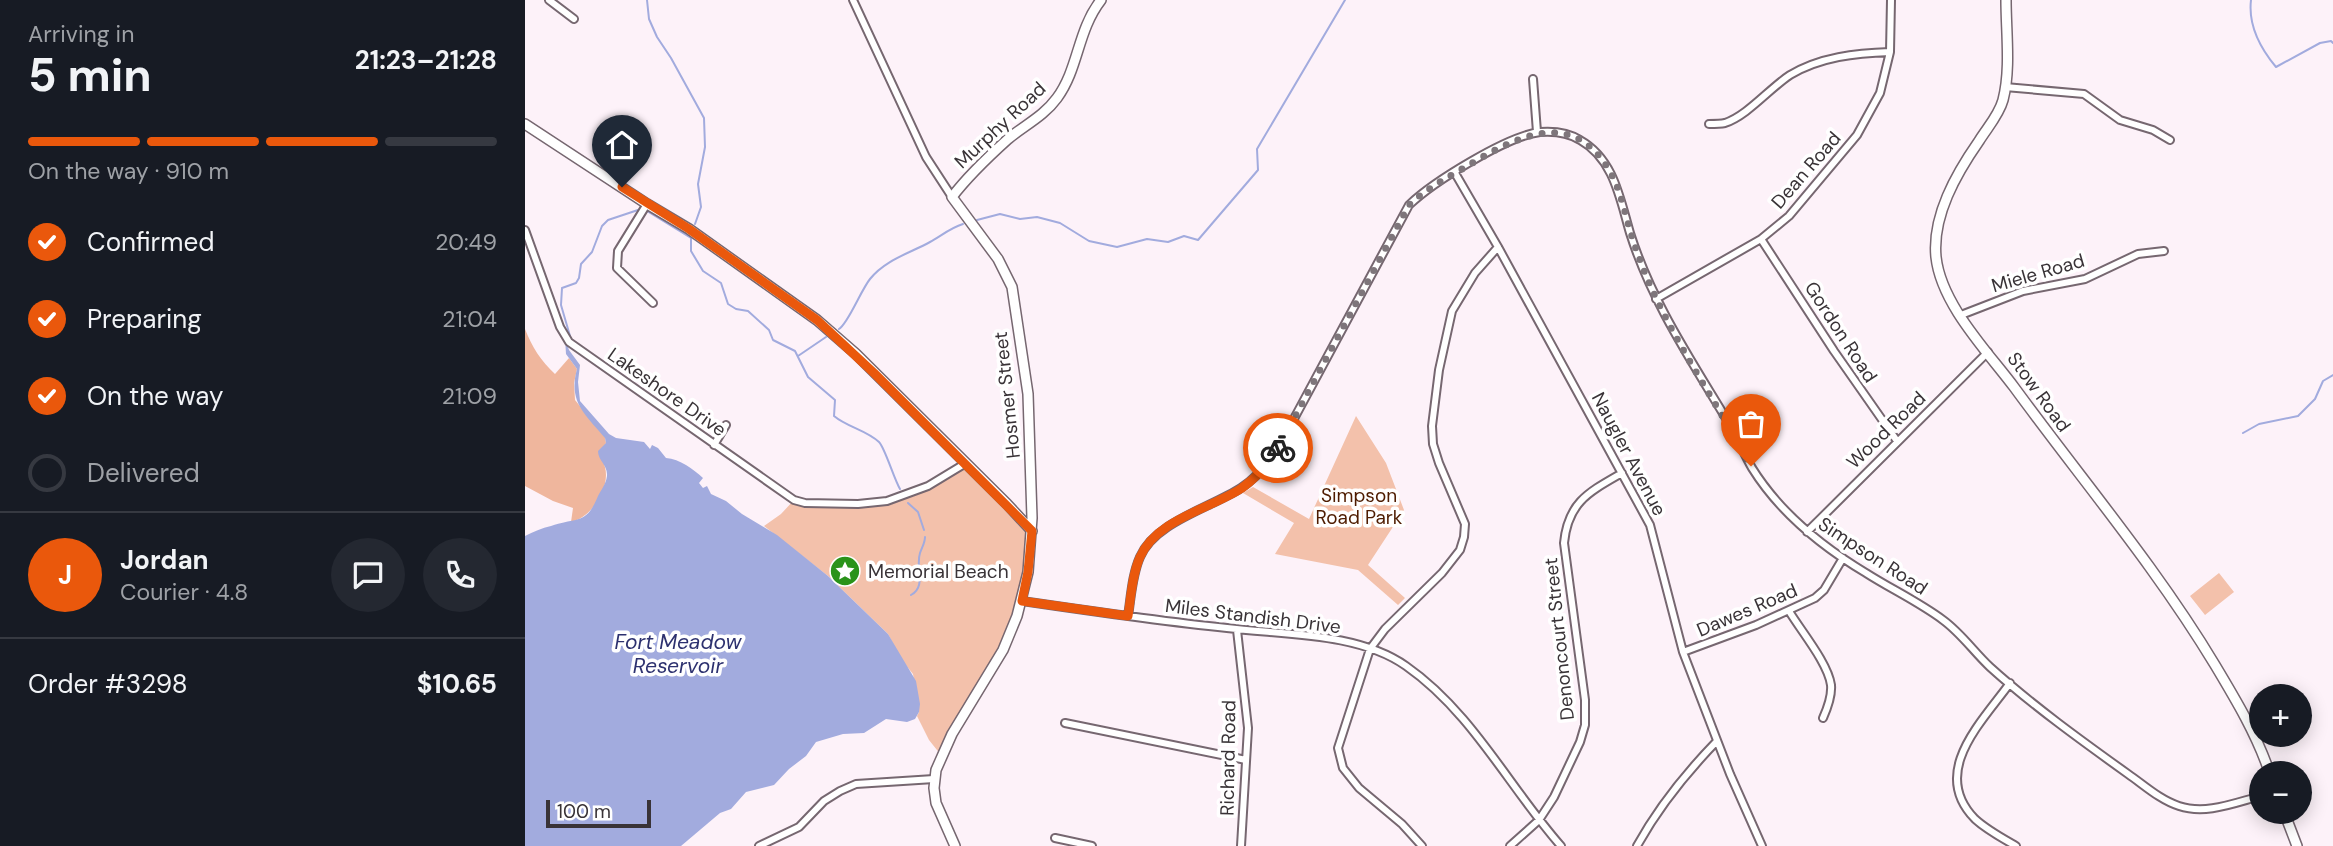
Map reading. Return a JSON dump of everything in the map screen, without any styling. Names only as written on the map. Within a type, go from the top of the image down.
[{"type":"street","points":[[549,0],[574,19]]},
{"type":"street","name":"Hosmer Street","points":[[853,0],[929,164],[998,259],[1012,287],[1028,394],[1032,531],[1022,601],[1003,650],[941,755],[934,779],[938,812],[954,846]]},
{"type":"street","name":"Murphy Road","points":[[951,197],[963,181],[1004,143],[1041,115],[1057,98],[1069,78],[1085,25],[1101,0]]},
{"type":"street","name":"Dean Road","points":[[1656,299],[1761,239],[1789,216],[1857,135],[1880,93],[1889,52],[1891,0]]},
{"type":"street","name":"Stow Road","points":[[2006,0],[2003,101],[1947,196],[1937,226],[1936,257],[1944,287],[1988,352],[2176,603],[2242,710],[2264,761]]},
{"type":"street","points":[[1709,124],[1725,123],[1790,75],[1805,68],[1833,58],[1889,52]]},
{"type":"street","points":[[1532,79],[1537,132]]},
{"type":"street","points":[[2005,87],[2084,94],[2120,120],[2153,130],[2170,140]]},
{"type":"street","points":[[525,124],[689,229],[817,320],[856,354],[1032,531]]},
{"type":"street","name":"Simpson Road","points":[[1128,616],[1140,557],[1149,544],[1173,524],[1242,487],[1266,467],[1313,385],[1401,218],[1420,194],[1501,146],[1537,132],[1562,133],[1577,138],[1601,157],[1616,184],[1634,245],[1656,299],[1751,466],[1779,504],[1807,532],[1843,558],[1945,622],[1989,666],[2164,800],[2209,810],[2249,799]]},
{"type":"street","name":"Naugler Avenue","points":[[1455,173],[1622,473],[1654,537],[1683,652],[1762,846]]},
{"type":"street","points":[[647,204],[618,251],[617,268],[653,303]]},
{"type":"street","name":"Lakeshore Drive","points":[[525,230],[560,327],[569,342],[795,500],[805,503],[858,504],[887,501],[919,491],[966,463]]},
{"type":"street","name":"Gordon Road","points":[[1761,239],[1897,441]]},
{"type":"street","points":[[1422,846],[1402,824],[1359,788],[1343,768],[1338,748],[1370,649],[1385,629],[1460,550],[1465,524],[1439,463],[1431,426],[1439,370],[1452,311],[1475,273],[1498,247]]},
{"type":"street","name":"Miele Road","points":[[1961,315],[2023,291],[2084,278],[2138,254],[2164,251]]},
{"type":"street","name":"Wood Road","points":[[1807,532],[1988,352]]},
{"type":"street","points":[[713,445],[726,425]]},
{"type":"street","name":"Denoncourt Street","points":[[1510,846],[1539,820],[1554,797],[1585,725],[1585,700],[1564,543],[1566,522],[1578,503],[1622,473]]},
{"type":"street","name":"Dawes Road","points":[[1683,652],[1789,611],[1815,598],[1824,590],[1843,558]]},
{"type":"street","name":"Miles Standish Drive","points":[[1022,601],[1237,630],[1320,638],[1370,649],[1395,659],[1408,667],[1455,709],[1561,846]]},
{"type":"street","points":[[1789,611],[1824,667],[1831,686],[1828,707],[1823,718]]},
{"type":"street","name":"Richard Road","points":[[1237,630],[1248,728],[1241,846]]},
{"type":"street","points":[[2010,683],[1965,745],[1959,759],[1957,783],[1962,800],[1975,819],[2016,846]]},
{"type":"street","points":[[1065,723],[1246,760]]},
{"type":"street","points":[[1637,846],[1655,814],[1717,741]]},
{"type":"street","points":[[759,846],[799,827],[824,801],[856,784],[934,779]]},
{"type":"street","points":[[2289,824],[2297,846]]},
{"type":"street","points":[[1055,838],[1092,846]]},
{"type":"green space","name":"Simpson Road Park","points":[[1356,416],[1386,463],[1404,510],[1368,565],[1405,598],[1398,605],[1358,570],[1275,554],[1294,523],[1243,493],[1253,487],[1309,519]]},
{"type":"green space","points":[[966,463],[1032,531],[1017,616],[941,755],[929,740],[917,716],[919,712],[913,674],[901,659],[888,634],[828,576],[764,526],[794,500],[846,503],[897,499]]},
{"type":"green space","points":[[2219,573],[2234,592],[2205,615],[2190,596]]},
{"type":"shaded area","points":[[525,329],[537,353],[555,374],[569,358],[577,369],[575,400],[605,437],[602,460],[606,478],[604,488],[594,506],[579,519],[571,522],[573,508],[525,486]]},
{"type":"water","name":"Fort Meadow Reservoir","points":[[565,338],[569,350],[580,365],[580,401],[609,434],[616,438],[644,442],[650,449],[652,445],[666,458],[686,465],[703,478],[699,483],[703,488],[707,486],[711,494],[777,535],[828,576],[888,634],[916,681],[920,704],[915,719],[907,722],[886,719],[864,733],[843,734],[816,742],[806,756],[774,785],[746,792],[731,809],[720,813],[681,846],[525,846],[525,536],[584,516],[594,506],[607,476],[598,451],[606,443],[605,438],[580,407],[575,390],[577,369],[566,354]]},
{"type":"waterway","points":[[647,0],[649,19],[657,37],[704,118],[705,147],[698,184],[701,207],[695,224]]},
{"type":"waterway","points":[[977,220],[1000,214],[1020,219],[1037,217],[1060,223],[1089,241],[1117,247],[1147,239],[1168,242],[1184,236],[1198,240],[1258,170],[1257,149],[1345,0]]},
{"type":"waterway","points":[[2251,0],[2257,36],[2276,67],[2320,43],[2333,43]]},
{"type":"waterway","points":[[570,336],[561,305],[562,288],[576,283],[581,264],[592,252],[602,226],[608,220],[638,210]]},
{"type":"waterway","points":[[647,211],[691,238]]},
{"type":"waterway","points":[[839,329],[876,272],[963,224]]},
{"type":"waterway","points":[[691,237],[691,251],[703,271],[721,283],[728,304],[748,311],[769,330],[773,340],[795,351],[808,377],[835,400],[834,416],[879,442],[900,489]]},
{"type":"waterway","points":[[798,356],[826,337]]},
{"type":"waterway","points":[[2243,433],[2259,424],[2298,416],[2315,399],[2323,381],[2333,375]]},
{"type":"waterway","points":[[908,503],[918,512],[924,530]]},
{"type":"waterway","points":[[911,595],[920,582],[919,559],[925,537]]},
{"type":"way so far","points":[[1278,448],[1409,205],[1420,194],[1488,153],[1516,139],[1546,132],[1577,138],[1601,157],[1609,170],[1616,184],[1639,259],[1656,299],[1751,466]]},
{"type":"place","name":"Memorial Beach","points":[[845,571]]},
{"type":"route","points":[[622,187],[689,229],[817,320],[856,354],[1007,504],[1032,531],[1022,601],[1128,616],[1140,557],[1149,544],[1173,524],[1229,495],[1255,478],[1278,448]]}]
